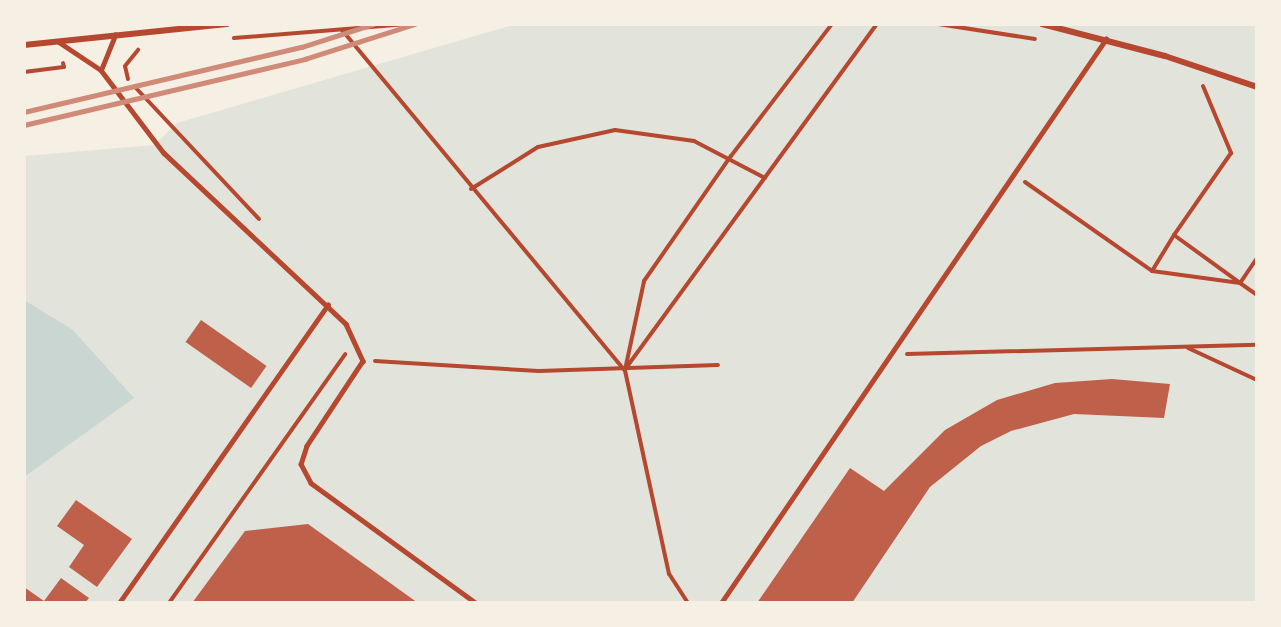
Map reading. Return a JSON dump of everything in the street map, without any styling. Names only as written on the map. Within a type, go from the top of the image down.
[{"type":"street","points":[[24,45],[227,24]]},
{"type":"street","points":[[1042,24],[1106,39],[1257,87]]},
{"type":"lane","points":[[101,70],[115,35]]},
{"type":"lane","points":[[721,603],[1012,173],[1106,39]]},
{"type":"lane","points":[[58,41],[101,70],[164,153],[328,305],[358,340],[363,361],[307,446],[301,464],[311,483],[476,603]]},
{"type":"lane","points":[[118,603],[328,305]]},
{"type":"path","points":[[688,603],[669,574],[625,370],[644,281],[731,156],[832,24]]},
{"type":"path","points":[[625,370],[877,24]]},
{"type":"path","points":[[342,30],[471,189],[625,370]]},
{"type":"path","points":[[24,72],[64,67],[58,41]]},
{"type":"path","points":[[1152,271],[1231,153],[1201,81]]},
{"type":"path","points":[[471,189],[538,147],[606,131],[655,132],[731,156],[765,178]]},
{"type":"path","points":[[1012,173],[1152,271],[1240,283]]},
{"type":"path","points":[[1174,235],[1257,295]]},
{"type":"path","points":[[1240,283],[1257,258]]},
{"type":"path","points":[[889,355],[1257,345]]},
{"type":"path","points":[[1188,347],[1257,380]]},
{"type":"path","points":[[344,356],[363,361],[539,371],[625,370],[718,365]]},
{"type":"shaded area","points":[[516,24],[1257,24],[1257,603],[24,603],[24,156],[154,145],[177,123]]},
{"type":"shaded area","points":[[24,300],[73,330],[134,398],[24,477]]},
{"type":"building","points":[[201,320],[267,366],[251,388],[186,342]]},
{"type":"building","points":[[1112,379],[1170,384],[1164,418],[1074,414],[1011,431],[981,446],[930,487],[852,603],[757,603],[850,468],[884,491],[945,430],[997,400],[1055,383]]},
{"type":"building","points":[[76,500],[132,539],[97,587],[69,567],[84,545],[57,526]]},
{"type":"building","points":[[308,524],[418,603],[192,603],[245,531]]},
{"type":"building","points":[[61,578],[89,598],[85,603],[24,603],[24,587],[44,601]]},
{"type":"railway","points":[[24,112],[302,47],[373,24]]},
{"type":"railway","points":[[24,125],[305,59],[415,24]]}]
